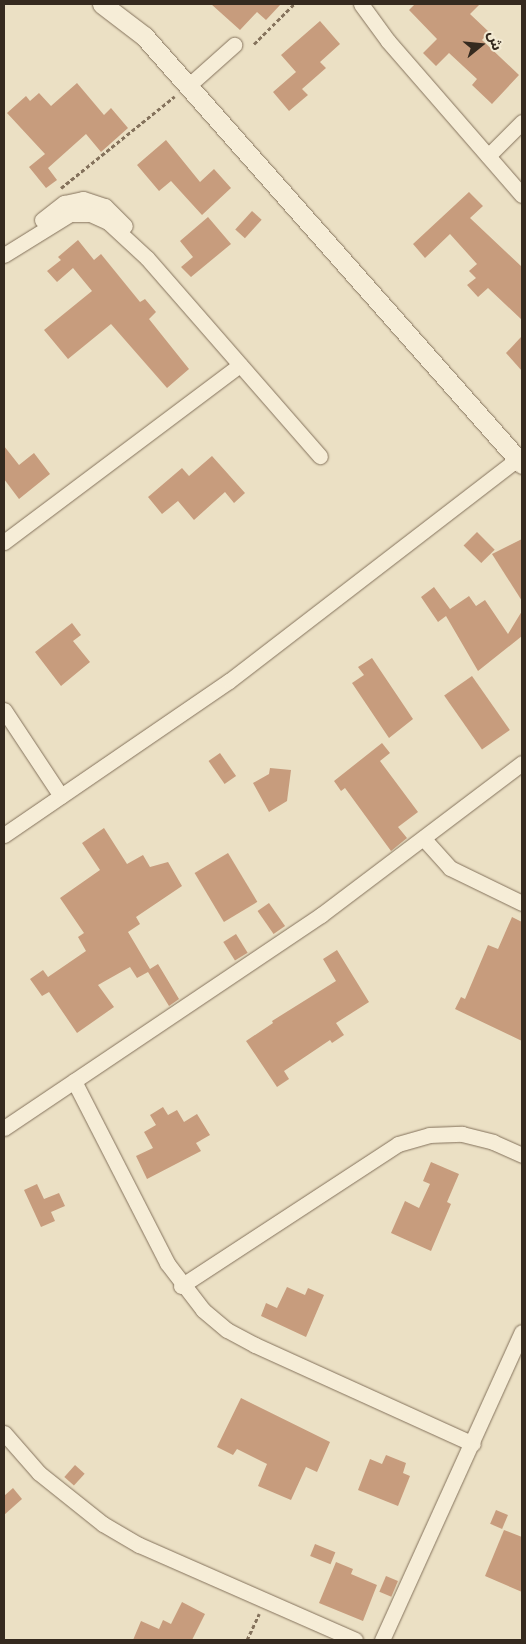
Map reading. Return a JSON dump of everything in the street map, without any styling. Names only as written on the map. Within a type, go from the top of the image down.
[{"type":"street","points":[[102,4],[144,36]]},
{"type":"street","points":[[4,835],[221,686],[519,462],[144,36],[124,4]]},
{"type":"street","points":[[349,4],[376,33],[388,41]]},
{"type":"street","points":[[361,4],[388,41],[522,195]]},
{"type":"street","points":[[188,86],[234,45]]},
{"type":"street","points":[[488,156],[522,122]]},
{"type":"street","points":[[7,252],[16,240],[64,203],[83,199],[105,206],[142,246],[147,258]]},
{"type":"street","points":[[7,252],[21,246],[61,218],[80,213],[108,222],[147,258],[320,456]]},
{"type":"street","points":[[4,542],[240,364]]},
{"type":"street","points":[[4,710],[61,796]]},
{"type":"street","points":[[4,1128],[321,915],[424,840],[522,763]]},
{"type":"street","points":[[424,840],[450,868],[522,902]]},
{"type":"street","points":[[74,1080],[182,1286],[203,1310],[228,1330],[255,1345],[473,1444]]},
{"type":"street","points":[[182,1286],[398,1144],[429,1135],[462,1134],[493,1142],[522,1155]]},
{"type":"street","points":[[382,1640],[473,1444],[522,1332]]},
{"type":"street","points":[[4,1433],[39,1473],[104,1524],[140,1545],[355,1640]]},
{"type":"path","points":[[254,44],[294,4]]},
{"type":"path","points":[[64,203],[56,192],[188,86]]},
{"type":"path","points":[[247,1640],[265,1601]]},
{"type":"building","points":[[211,4],[281,4],[266,20],[257,12],[240,30]]},
{"type":"building","points":[[415,4],[480,4],[470,14],[489,32],[482,40],[519,75],[492,104],[472,85],[477,79],[449,53],[436,66],[423,53],[437,39],[409,10]]},
{"type":"building","points":[[320,21],[340,44],[320,62],[326,68],[302,89],[308,95],[289,111],[273,92],[296,72],[281,55]]},
{"type":"building","points":[[77,83],[104,115],[111,108],[128,128],[101,152],[86,134],[48,168],[57,180],[46,188],[29,167],[45,154],[7,113],[26,96],[30,101],[39,93],[51,106]]},
{"type":"building","points":[[166,140],[200,182],[214,169],[231,188],[202,215],[171,181],[159,191],[137,165]]},
{"type":"building","points":[[469,192],[483,206],[470,218],[522,267],[522,320],[488,288],[478,297],[467,285],[476,278],[469,271],[477,264],[450,234],[425,258],[413,244]]},
{"type":"building","points":[[252,211],[262,220],[245,238],[235,230]]},
{"type":"building","points":[[208,217],[231,244],[191,277],[181,267],[193,257],[180,241]]},
{"type":"building","points":[[78,240],[94,260],[101,254],[140,302],[145,299],[156,312],[149,319],[189,369],[167,388],[111,324],[68,359],[44,330],[92,291],[73,268],[57,282],[47,271],[61,260],[58,257]]},
{"type":"building","points":[[522,336],[522,371],[506,353]]},
{"type":"building","points":[[4,446],[19,465],[34,453],[50,474],[19,499],[4,479]]},
{"type":"building","points":[[212,456],[245,493],[234,503],[225,492],[194,520],[178,501],[162,514],[148,497],[182,468],[189,476]]},
{"type":"building","points":[[477,532],[495,550],[481,563],[464,545]]},
{"type":"building","points":[[522,539],[522,601],[492,554]]},
{"type":"building","points":[[434,587],[450,609],[469,596],[476,606],[485,600],[508,634],[522,611],[522,636],[478,671],[446,616],[438,622],[421,597]]},
{"type":"building","points":[[72,623],[81,635],[73,641],[90,662],[61,686],[35,652]]},
{"type":"building","points":[[372,658],[413,719],[389,738],[352,683],[364,675],[358,667]]},
{"type":"building","points":[[472,676],[510,730],[482,750],[444,696]]},
{"type":"building","points":[[382,743],[390,753],[380,761],[418,812],[398,827],[407,838],[391,851],[345,788],[341,791],[334,781]]},
{"type":"building","points":[[220,753],[236,776],[225,784],[209,761]]},
{"type":"building","points":[[270,768],[291,770],[287,801],[269,812],[253,783],[269,774]]},
{"type":"building","points":[[104,828],[127,864],[143,855],[150,867],[168,862],[182,886],[136,917],[140,924],[128,932],[150,969],[158,964],[179,999],[169,1006],[148,972],[137,978],[130,967],[98,985],[114,1007],[77,1033],[49,992],[42,996],[30,979],[43,970],[48,977],[86,951],[78,937],[84,933],[60,898],[100,870],[82,843]]},
{"type":"building","points":[[228,853],[257,902],[224,922],[195,873]]},
{"type":"building","points":[[269,903],[285,926],[274,934],[258,911]]},
{"type":"building","points":[[512,917],[522,922],[522,1041],[455,1009],[461,997],[465,999],[488,945],[498,949]]},
{"type":"building","points":[[236,934],[248,953],[235,961],[223,942]]},
{"type":"building","points":[[337,950],[369,1002],[336,1023],[344,1035],[332,1043],[330,1040],[284,1071],[289,1079],[277,1087],[246,1041],[273,1023],[272,1021],[336,981],[323,959]]},
{"type":"building","points":[[163,1107],[168,1115],[177,1110],[184,1122],[197,1114],[210,1135],[196,1143],[201,1151],[147,1179],[136,1156],[153,1148],[144,1132],[156,1125],[150,1115]]},
{"type":"building","points":[[431,1162],[459,1174],[447,1202],[451,1204],[431,1251],[391,1233],[405,1201],[419,1208],[430,1184],[423,1181]]},
{"type":"building","points":[[37,1184],[44,1199],[59,1193],[65,1206],[51,1212],[55,1221],[41,1227],[24,1190]]},
{"type":"building","points":[[287,1287],[305,1295],[308,1288],[324,1295],[306,1337],[261,1316],[266,1303],[277,1308]]},
{"type":"building","points":[[241,1398],[330,1442],[317,1472],[306,1467],[291,1500],[258,1486],[267,1464],[237,1449],[233,1455],[217,1447]]},
{"type":"building","points":[[386,1455],[406,1463],[403,1473],[410,1476],[398,1506],[358,1490],[370,1459],[382,1464]]},
{"type":"building","points":[[75,1465],[85,1474],[74,1486],[64,1477]]},
{"type":"building","points":[[13,1488],[22,1499],[4,1515],[4,1496]]},
{"type":"building","points":[[496,1510],[508,1515],[502,1529],[490,1524]]},
{"type":"building","points":[[504,1530],[522,1537],[522,1592],[485,1576]]},
{"type":"building","points":[[315,1544],[335,1552],[331,1564],[310,1556]]},
{"type":"building","points":[[336,1562],[353,1569],[351,1574],[377,1585],[363,1621],[319,1603]]},
{"type":"building","points":[[386,1576],[398,1581],[391,1597],[379,1592]]},
{"type":"building","points":[[182,1602],[205,1614],[192,1640],[133,1640],[141,1621],[159,1629],[163,1620],[171,1624]]}]
